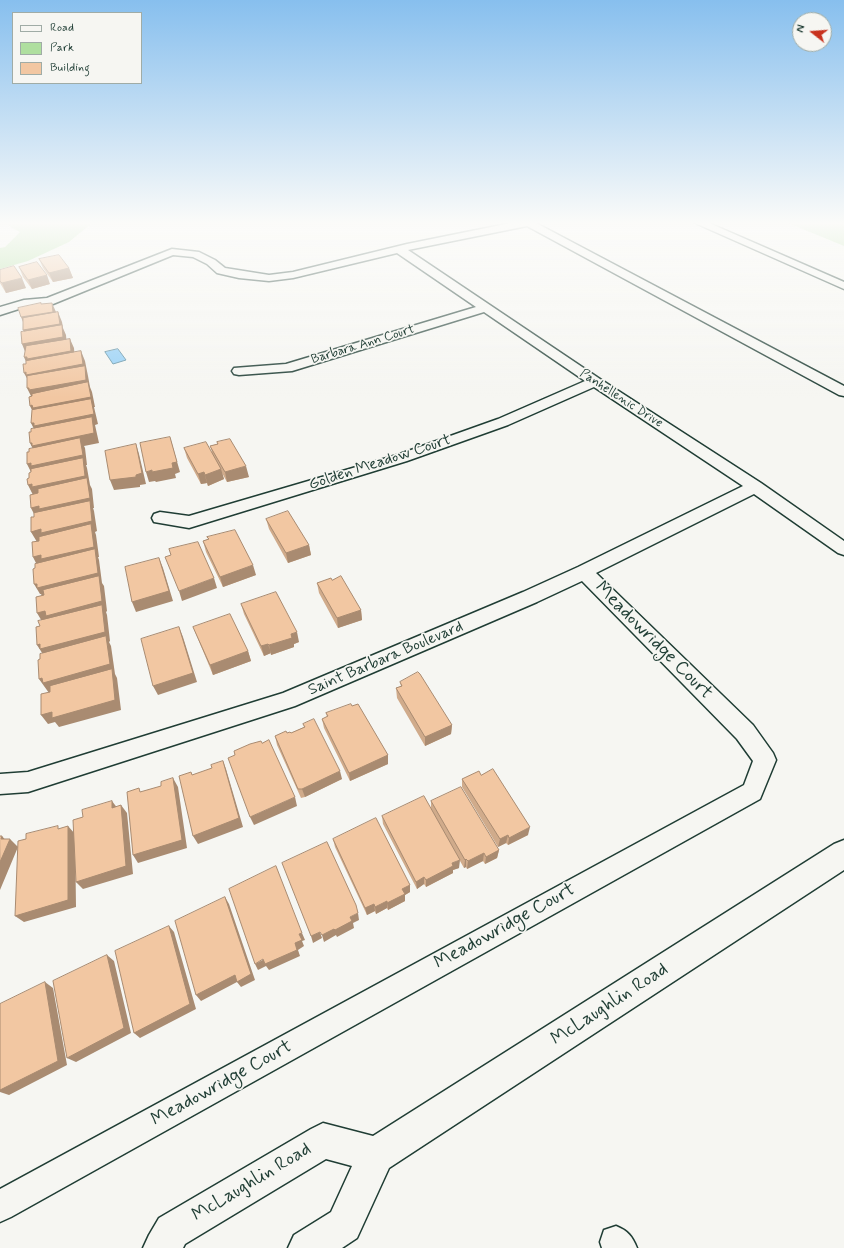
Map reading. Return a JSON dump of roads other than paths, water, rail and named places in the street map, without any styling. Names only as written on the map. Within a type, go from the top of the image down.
[{"type":"street","points":[[0,311],[24,304],[49,301],[99,281]]},
{"type":"street","name":"Panhellenic Drive","points":[[446,281],[595,382],[755,487],[844,549]]},
{"type":"street","points":[[637,281],[844,392]]},
{"type":"street","points":[[833,281],[844,286]]},
{"type":"street","name":"Barbara Ann Court","points":[[239,371],[287,368],[485,308]]},
{"type":"street","name":"Golden Meadow Court","points":[[160,518],[189,522],[402,458],[503,422],[595,382]]},
{"type":"street","name":"Saint Barbara Boulevard","points":[[0,784],[2,786],[28,782],[288,700],[584,572],[755,487]]},
{"type":"street","name":"Meadowridge Court","points":[[0,1206],[752,792],[765,760],[745,732],[584,572]]},
{"type":"street","name":"McLaughlin Road","points":[[162,1248],[172,1231],[323,1141],[376,1155],[844,854]]},
{"type":"street","points":[[307,1248],[344,1225],[376,1155]]},
{"type":"water","points":[[118,349],[126,360],[113,364],[105,352]]}]
